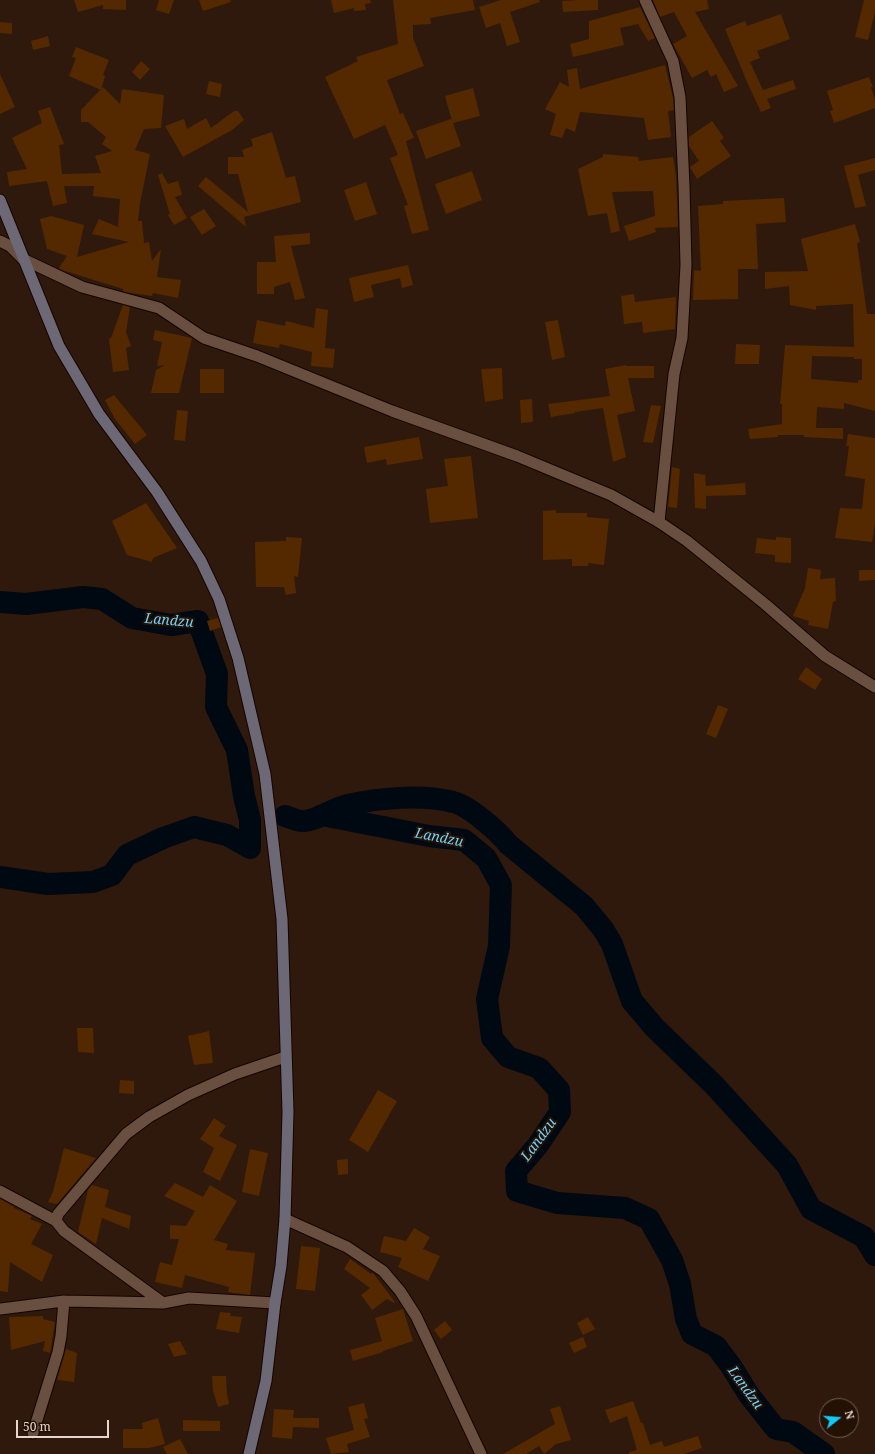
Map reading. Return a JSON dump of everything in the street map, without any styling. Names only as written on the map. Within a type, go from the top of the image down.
[{"type":"main road","points":[[0,200],[59,346],[99,414],[157,492],[201,560],[219,599],[238,658],[265,774],[282,919],[285,1057],[288,1112],[285,1219],[281,1266],[266,1381],[249,1454]]},
{"type":"street","points":[[645,0],[659,27],[674,68],[680,98],[684,186],[686,265],[682,338],[674,374],[659,522]]},
{"type":"street","points":[[0,241],[10,246],[23,259],[82,287],[159,308],[204,338],[257,356],[392,411],[517,456],[611,495],[659,522],[687,541],[766,604],[825,656],[875,687]]},
{"type":"street","points":[[56,1221],[58,1214],[126,1134],[149,1117],[188,1095],[235,1074],[285,1057]]},
{"type":"street","points":[[0,1190],[56,1221],[64,1231],[164,1303]]},
{"type":"street","points":[[285,1219],[347,1247],[383,1271],[400,1291],[416,1316],[481,1454]]},
{"type":"street","points":[[0,1309],[64,1301],[164,1303],[188,1298],[275,1303]]},
{"type":"street","points":[[33,1433],[58,1352],[64,1301]]},
{"type":"building","points":[[74,0],[126,0],[126,10],[103,9],[103,5],[78,12]]},
{"type":"building","points":[[159,0],[174,0],[169,14],[156,10]]},
{"type":"building","points":[[199,0],[230,0],[231,2],[203,11]]},
{"type":"building","points":[[331,0],[370,0],[371,3],[365,4],[366,10],[354,11],[354,8],[334,13]]},
{"type":"building","points":[[393,0],[473,0],[475,10],[430,18],[431,24],[413,25],[413,38],[424,66],[387,80],[400,114],[403,113],[414,138],[406,141],[429,230],[412,234],[404,206],[408,205],[390,158],[398,155],[385,125],[354,139],[325,77],[358,61],[356,57],[398,44]]},
{"type":"building","points":[[501,0],[539,0],[540,2],[510,12],[520,42],[507,46],[500,23],[486,28],[479,7]]},
{"type":"building","points":[[598,0],[598,10],[563,12],[562,1]]},
{"type":"building","points":[[653,0],[707,0],[709,9],[695,12],[738,86],[724,92],[716,74],[711,77],[707,70],[692,78],[673,44],[687,36],[674,12],[660,17]]},
{"type":"building","points":[[864,0],[875,0],[875,12],[868,40],[855,37]]},
{"type":"building","points":[[640,7],[655,38],[648,41],[638,24],[620,28],[624,45],[573,57],[570,44],[589,39],[589,21]]},
{"type":"building","points":[[781,14],[790,39],[757,51],[760,58],[750,62],[763,90],[793,80],[796,89],[767,99],[771,108],[761,112],[725,29],[745,21],[747,26]]},
{"type":"building","points":[[0,22],[12,23],[12,34],[0,33]]},
{"type":"building","points":[[48,36],[50,46],[33,50],[31,41]]},
{"type":"building","points":[[76,47],[109,60],[103,75],[105,76],[101,90],[69,76],[76,58],[72,57]]},
{"type":"building","points":[[141,61],[150,69],[140,80],[132,72]]},
{"type":"building","points":[[665,65],[673,98],[674,110],[668,111],[671,137],[648,140],[644,118],[580,112],[575,132],[566,128],[562,138],[550,135],[556,114],[545,109],[560,82],[569,87],[567,70],[577,68],[580,89]]},
{"type":"building","points":[[0,74],[15,107],[0,114]]},
{"type":"building","points":[[869,77],[873,87],[871,87],[875,100],[875,108],[834,123],[830,111],[833,110],[827,91]]},
{"type":"building","points":[[209,81],[222,84],[220,97],[206,94]]},
{"type":"building","points":[[103,87],[120,104],[122,89],[164,95],[161,128],[144,129],[135,150],[150,154],[140,203],[138,221],[142,221],[144,243],[149,242],[152,261],[161,249],[157,277],[181,280],[178,298],[153,293],[152,296],[125,292],[123,289],[62,270],[59,268],[67,256],[47,249],[40,219],[51,216],[84,225],[77,257],[129,242],[92,234],[99,219],[118,227],[120,199],[93,196],[94,186],[64,186],[67,203],[53,206],[47,181],[9,186],[7,172],[27,169],[12,138],[42,123],[38,111],[50,107],[64,144],[59,145],[62,174],[101,173],[95,156],[112,151],[102,144],[106,137],[88,122],[81,122],[81,110]]},
{"type":"building","points":[[473,88],[480,116],[453,123],[461,146],[426,159],[416,131],[451,119],[452,121],[445,96]]},
{"type":"building","points":[[234,111],[238,111],[244,120],[232,130],[183,157],[165,126],[184,119],[187,129],[206,118],[211,128]]},
{"type":"building","points":[[712,121],[724,138],[720,141],[731,156],[697,179],[690,167],[699,161],[689,146],[689,137]]},
{"type":"building","points":[[272,132],[286,178],[295,176],[301,202],[244,217],[246,227],[198,186],[206,177],[248,212],[238,174],[228,174],[228,157],[244,157],[242,150],[253,146],[251,139]]},
{"type":"building","points":[[603,154],[638,157],[639,161],[673,157],[676,176],[678,227],[655,228],[656,232],[629,241],[624,226],[655,216],[653,191],[612,192],[620,231],[611,233],[607,213],[588,216],[578,169],[603,157]]},
{"type":"building","points":[[875,158],[875,170],[858,175],[866,206],[855,208],[844,166]]},
{"type":"building","points":[[472,171],[482,200],[446,214],[435,184]]},
{"type":"building","points":[[162,173],[168,184],[178,181],[182,195],[175,197],[187,218],[174,225],[168,215],[170,214],[158,175]]},
{"type":"building","points":[[366,182],[377,214],[355,221],[344,190]]},
{"type":"building","points":[[784,198],[786,222],[756,224],[758,269],[738,269],[738,299],[693,300],[694,270],[701,271],[698,206],[723,204],[723,201]]},
{"type":"building","points":[[204,209],[216,226],[202,235],[190,217]]},
{"type":"building","points":[[855,224],[860,242],[857,243],[867,314],[875,314],[875,411],[844,403],[844,409],[817,407],[816,428],[843,428],[843,439],[804,437],[804,435],[778,435],[778,437],[750,439],[748,429],[782,424],[782,404],[780,404],[785,345],[854,347],[853,304],[816,306],[816,310],[790,305],[789,286],[765,289],[765,272],[808,271],[801,239]],"holes":[[[812,356],[854,357],[854,359],[862,359],[862,380],[858,380],[858,383],[811,379]]]},
{"type":"building","points":[[310,233],[310,244],[291,246],[305,298],[295,300],[290,282],[274,287],[274,294],[257,294],[257,262],[276,262],[274,236]]},
{"type":"building","points":[[408,265],[413,285],[402,288],[400,278],[371,285],[374,297],[354,302],[349,278]]},
{"type":"building","points":[[634,294],[635,302],[676,297],[675,329],[643,333],[642,322],[624,324],[621,296]]},
{"type":"building","points":[[123,305],[130,307],[126,332],[131,346],[126,348],[129,370],[113,372],[109,339],[111,338]]},
{"type":"building","points":[[316,308],[328,310],[325,348],[335,349],[333,368],[311,366],[312,352],[280,344],[279,348],[253,343],[257,320],[285,326],[286,321],[314,328]]},
{"type":"building","points":[[558,320],[565,357],[552,360],[545,322]]},
{"type":"building","points":[[155,330],[192,338],[179,393],[151,393],[156,370],[165,365],[157,366],[162,342],[153,340]]},
{"type":"building","points":[[736,344],[760,345],[759,364],[735,364]]},
{"type":"building","points":[[626,365],[654,366],[654,378],[628,378],[635,411],[617,415],[626,457],[613,462],[603,408],[551,417],[548,404],[610,396],[605,369]]},
{"type":"building","points":[[502,368],[503,399],[485,402],[481,369]]},
{"type":"building","points":[[200,369],[224,369],[224,393],[200,393]]},
{"type":"building","points":[[114,395],[147,435],[135,444],[115,419],[105,400]]},
{"type":"building","points":[[532,399],[533,422],[521,423],[520,400]]},
{"type":"building","points":[[651,405],[661,406],[653,443],[643,442]]},
{"type":"building","points":[[177,410],[188,411],[185,441],[174,440]]},
{"type":"building","points":[[848,434],[875,438],[875,524],[872,542],[835,538],[840,508],[862,509],[865,479],[845,476],[849,446],[846,446]]},
{"type":"building","points":[[419,437],[423,459],[387,465],[386,459],[367,463],[364,447]]},
{"type":"building","points":[[471,456],[478,518],[430,523],[426,489],[448,486],[444,459]]},
{"type":"building","points":[[672,467],[680,469],[677,508],[668,507]]},
{"type":"building","points":[[694,473],[705,475],[706,486],[745,483],[746,495],[706,496],[706,509],[695,508]]},
{"type":"building","points":[[146,503],[177,548],[153,558],[152,562],[127,555],[112,521]]},
{"type":"building","points":[[556,510],[556,513],[587,513],[587,517],[609,519],[604,565],[588,563],[588,566],[572,566],[572,559],[543,560],[543,511]]},
{"type":"building","points":[[286,537],[302,538],[298,577],[294,576],[296,593],[286,595],[284,587],[256,587],[255,542],[286,541]]},
{"type":"building","points":[[776,537],[791,538],[791,563],[775,562],[775,555],[755,553],[757,538],[776,540]]},
{"type":"building","points":[[808,568],[821,570],[820,579],[835,578],[836,601],[833,602],[828,629],[808,625],[809,621],[793,616],[805,588]]},
{"type":"building","points":[[859,570],[875,570],[875,580],[859,581]]},
{"type":"building","points":[[218,618],[221,627],[210,631],[207,621]]},
{"type":"building","points":[[806,667],[822,679],[815,690],[798,679]]},
{"type":"building","points":[[718,705],[728,709],[716,738],[706,734]]},
{"type":"building","points":[[77,1028],[93,1028],[94,1053],[78,1052]]},
{"type":"building","points":[[209,1031],[213,1063],[194,1065],[188,1036]]},
{"type":"building","points":[[120,1080],[134,1081],[134,1094],[119,1093]]},
{"type":"building","points":[[378,1090],[397,1101],[368,1152],[349,1140]]},
{"type":"building","points":[[214,1118],[226,1126],[219,1136],[237,1145],[220,1181],[203,1172],[214,1148],[200,1139]]},
{"type":"building","points":[[64,1148],[96,1158],[57,1204],[48,1202],[53,1192]]},
{"type":"building","points":[[250,1149],[268,1153],[259,1196],[242,1192]]},
{"type":"building","points":[[348,1159],[348,1174],[338,1175],[337,1160]]},
{"type":"building","points":[[175,1183],[203,1197],[210,1185],[237,1201],[214,1240],[228,1244],[226,1250],[255,1253],[250,1295],[228,1292],[229,1287],[185,1275],[182,1288],[155,1282],[160,1262],[172,1265],[179,1239],[170,1239],[170,1225],[186,1226],[195,1211],[164,1196]]},
{"type":"building","points":[[92,1185],[109,1190],[105,1207],[131,1216],[129,1229],[102,1218],[96,1244],[78,1232],[88,1190]]},
{"type":"building","points":[[0,1199],[14,1208],[32,1216],[30,1219],[42,1224],[31,1244],[53,1255],[42,1282],[10,1262],[8,1292],[0,1291]]},
{"type":"building","points":[[414,1228],[430,1237],[423,1249],[440,1256],[428,1281],[398,1267],[402,1258],[380,1252],[384,1236],[406,1241]]},
{"type":"building","points":[[301,1246],[320,1248],[315,1291],[296,1289]]},
{"type":"building","points":[[350,1259],[371,1274],[373,1273],[395,1302],[394,1303],[387,1299],[372,1310],[361,1295],[370,1288],[344,1269]]},
{"type":"building","points":[[403,1309],[413,1341],[353,1361],[350,1350],[382,1341],[375,1318]]},
{"type":"building","points":[[220,1312],[231,1313],[230,1316],[242,1317],[239,1333],[216,1329]]},
{"type":"building","points":[[43,1316],[43,1319],[55,1322],[50,1353],[43,1351],[45,1341],[11,1350],[9,1317]]},
{"type":"building","points":[[588,1317],[595,1329],[583,1335],[577,1323]]},
{"type":"building","points":[[445,1321],[452,1330],[441,1339],[434,1330]]},
{"type":"building","points":[[583,1337],[587,1347],[574,1353],[569,1343]]},
{"type":"building","points":[[180,1341],[187,1354],[174,1357],[168,1344]]},
{"type":"building","points":[[66,1349],[77,1353],[74,1382],[57,1380]]},
{"type":"building","points":[[212,1376],[226,1376],[229,1404],[218,1407],[213,1391]]},
{"type":"building","points":[[633,1401],[641,1423],[643,1423],[650,1445],[662,1441],[664,1447],[698,1436],[702,1448],[684,1454],[629,1454],[629,1452],[637,1450],[627,1416],[610,1423],[605,1410]]},
{"type":"building","points":[[364,1403],[368,1418],[364,1419],[370,1437],[347,1444],[349,1452],[331,1454],[326,1438],[354,1430],[348,1407]]},
{"type":"building","points":[[560,1406],[571,1440],[556,1444],[544,1454],[539,1446],[526,1454],[503,1454],[555,1424],[550,1409]]},
{"type":"building","points":[[274,1409],[294,1410],[293,1418],[319,1418],[319,1428],[293,1427],[292,1439],[272,1437]]},
{"type":"building","points":[[158,1418],[165,1444],[149,1448],[123,1448],[123,1429],[143,1429],[142,1423]]},
{"type":"building","points":[[183,1420],[220,1421],[220,1431],[183,1431]]},
{"type":"building","points":[[180,1439],[188,1454],[167,1454],[163,1447]]},
{"type":"waterway","name":"Landzu","points":[[0,602],[26,604],[83,597],[102,599],[132,618],[171,625],[198,621],[217,674],[216,707],[237,750],[244,796],[250,820],[250,848],[227,835],[194,827],[163,838],[127,855],[112,875],[93,882],[48,884],[0,877]]},
{"type":"waterway","name":"Landzu","points":[[285,816],[305,821],[348,805],[373,800],[400,798],[428,798],[453,802],[475,813],[491,826],[508,844],[584,906],[603,929],[612,944],[632,1001],[655,1028],[714,1085],[787,1165],[811,1209],[864,1237],[875,1255]]},
{"type":"waterway","name":"Landzu","points":[[322,815],[429,836],[464,840],[486,858],[501,885],[499,946],[487,999],[492,1038],[508,1057],[539,1068],[559,1090],[560,1112],[538,1145],[516,1171],[517,1191],[557,1203],[625,1208],[649,1219],[672,1260],[680,1284],[686,1319],[692,1334],[716,1346],[731,1366],[749,1395],[776,1429],[793,1432],[824,1454]]}]
